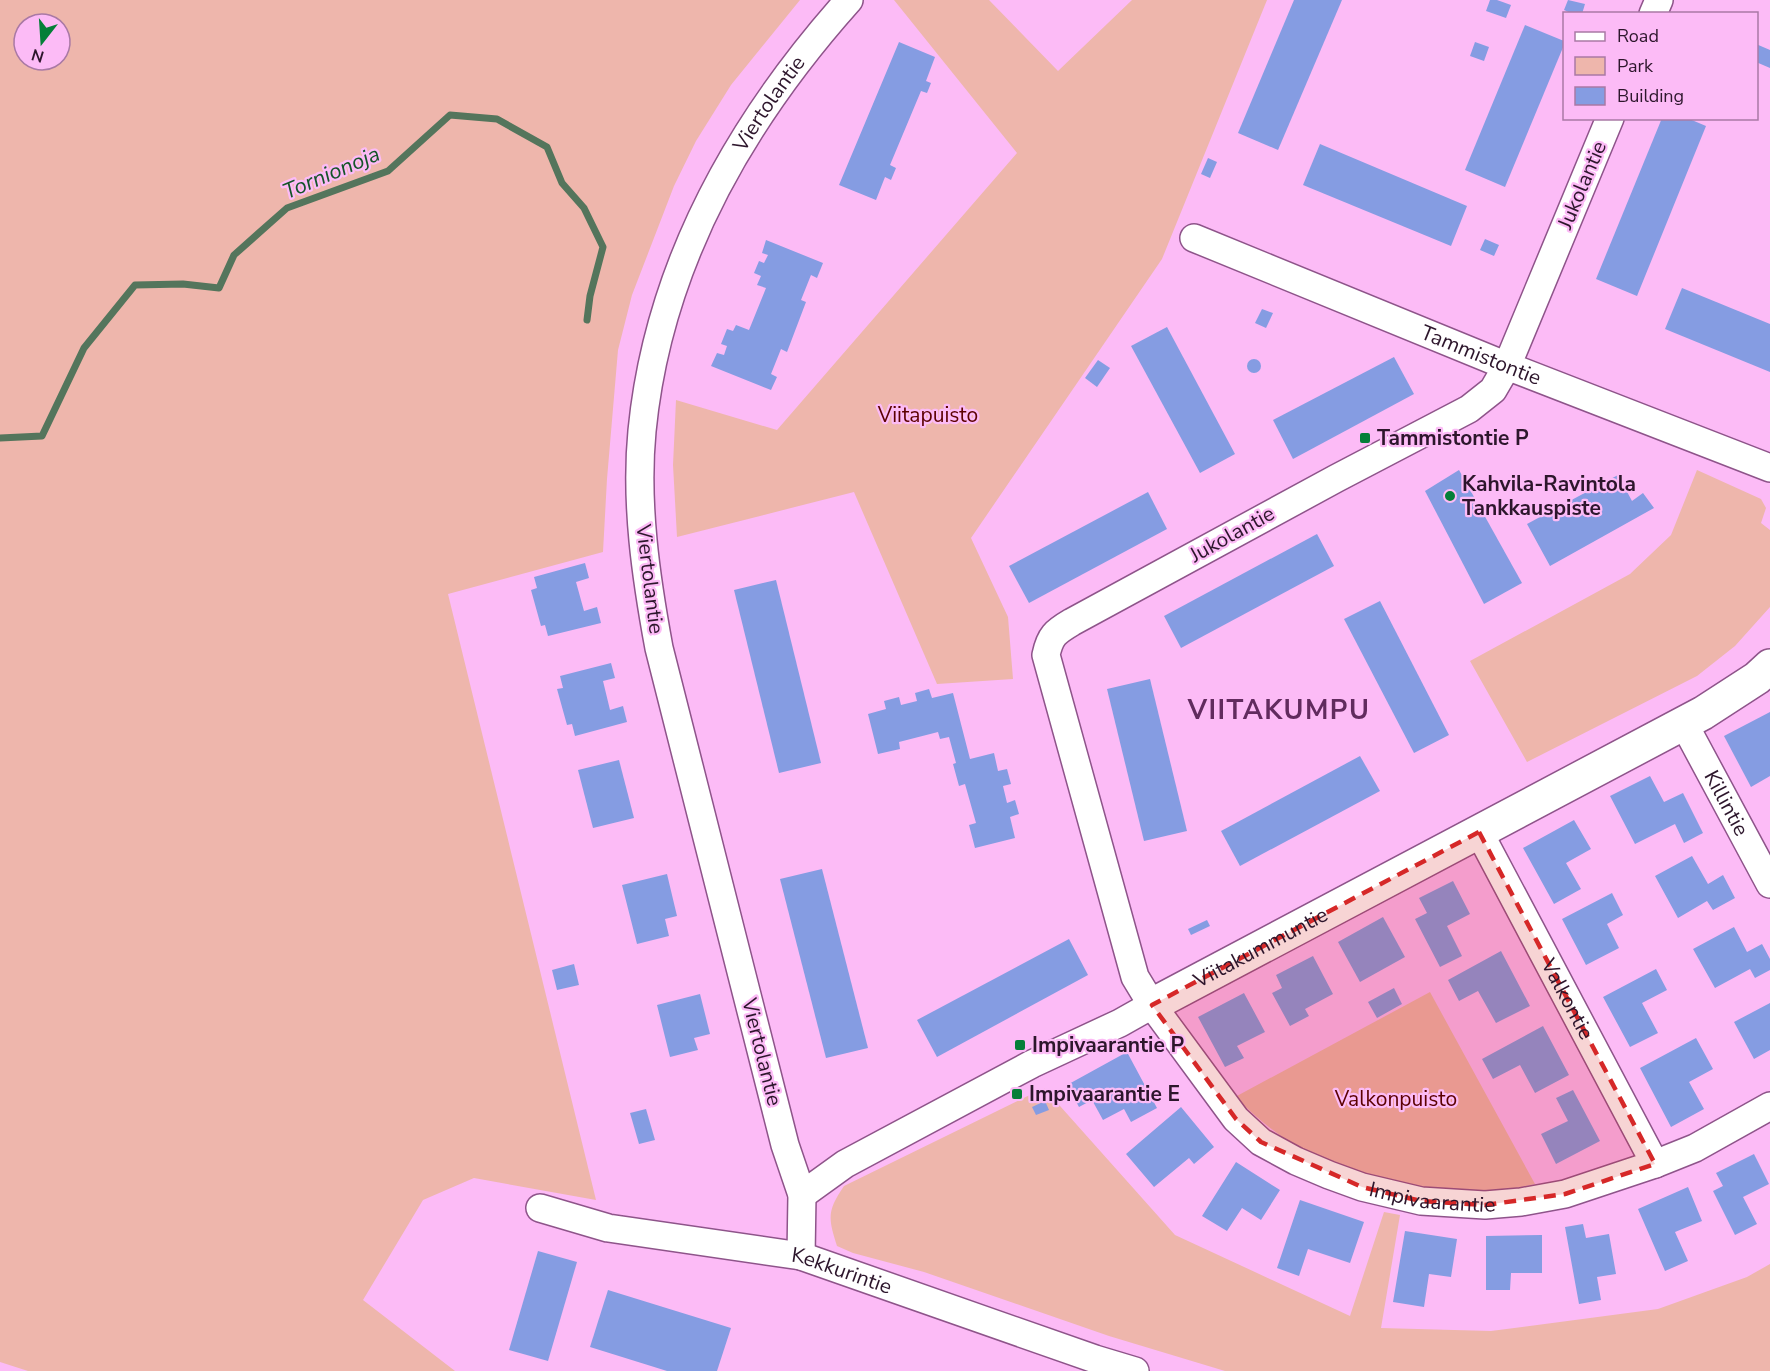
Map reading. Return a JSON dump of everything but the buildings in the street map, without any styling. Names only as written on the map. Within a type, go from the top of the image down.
[{"type":"street","name":"Viertolantie","points":[[802,1195],[785,1145],[659,648],[646,566],[641,498],[642,433],[654,361],[674,285],[707,204],[759,115],[785,76],[849,0]]},
{"type":"street","name":"Jukolantie","points":[[1152,1005],[1135,977],[1050,676],[1046,655],[1049,640],[1058,630],[1072,622],[1336,478],[1469,409],[1493,390],[1507,366],[1609,120]]},
{"type":"street","name":"Tammistontie","points":[[1194,238],[1507,366],[1770,468]]},
{"type":"street","name":"Viitakummuntie","points":[[802,1195],[845,1164],[1032,1064],[1120,1023],[1683,722],[1730,696],[1770,666]]},
{"type":"street","name":"Killintie","points":[[1683,722],[1770,884]]},
{"type":"street","name":"Valkontie","points":[[1479,832],[1655,1164]]},
{"type":"street","name":"Impivaarantie","points":[[1152,1005],[1236,1119],[1261,1142],[1296,1161],[1362,1187],[1421,1201],[1503,1204],[1564,1194],[1655,1164],[1695,1148],[1770,1106]]},
{"type":"street","points":[[801,1256],[802,1195]]},
{"type":"street","name":"Kekkurintie","points":[[540,1208],[608,1228],[801,1256],[1134,1371]]},
{"type":"highlighted area","points":[[1479,832],[1655,1164],[1565,1194],[1485,1205],[1421,1201],[1362,1187],[1261,1142],[1236,1119],[1152,1005]]},
{"type":"green space","points":[[0,0],[800,0],[731,85],[696,141],[674,186],[632,295],[618,350],[603,552],[448,594],[596,1200],[474,1178],[423,1200],[363,1300],[455,1371],[28,1371],[0,1362]]},
{"type":"green space","name":"Viitapuisto","points":[[894,0],[989,0],[1058,71],[1132,0],[1267,0],[1162,259],[971,538],[1008,617],[1013,679],[937,684],[854,492],[677,537],[673,465],[676,400],[777,430],[1017,153]]},
{"type":"green space","points":[[1697,470],[1761,499],[1766,508],[1761,523],[1770,530],[1770,607],[1735,646],[1697,676],[1527,762],[1470,661],[1630,574],[1671,535]]},
{"type":"green space","name":"Valkonpuisto","points":[[1430,992],[1535,1184],[1485,1193],[1464,1192],[1440,1190],[1362,1173],[1314,1156],[1296,1146],[1264,1123],[1235,1097]]},
{"type":"green space","points":[[1044,1088],[1175,1235],[1350,1316],[1384,1212],[1400,1215],[1381,1328],[1491,1331],[1658,1309],[1747,1277],[1770,1264],[1770,1371],[1225,1371],[1109,1336],[924,1272],[853,1253],[837,1246],[831,1215],[834,1202],[844,1186]]},
{"type":"waterway","name":"Tornionoja","points":[[0,438],[42,436],[84,348],[135,285],[183,284],[219,288],[234,255],[287,208],[388,171],[450,115],[497,119],[547,147],[562,183],[584,208],[603,247],[590,296],[587,320]]},
{"type":"place","name":"Tammistontie P","points":[[1365,438]]},
{"type":"place","name":"Kahvila-Ravintola Tankkauspiste","points":[[1450,496]]},
{"type":"place","name":"Impivaarantie P","points":[[1020,1045]]},
{"type":"place","name":"Impivaarantie E","points":[[1017,1094]]},
{"type":"district","name":"VIITAKUMPU","points":[[1279,710]]}]
